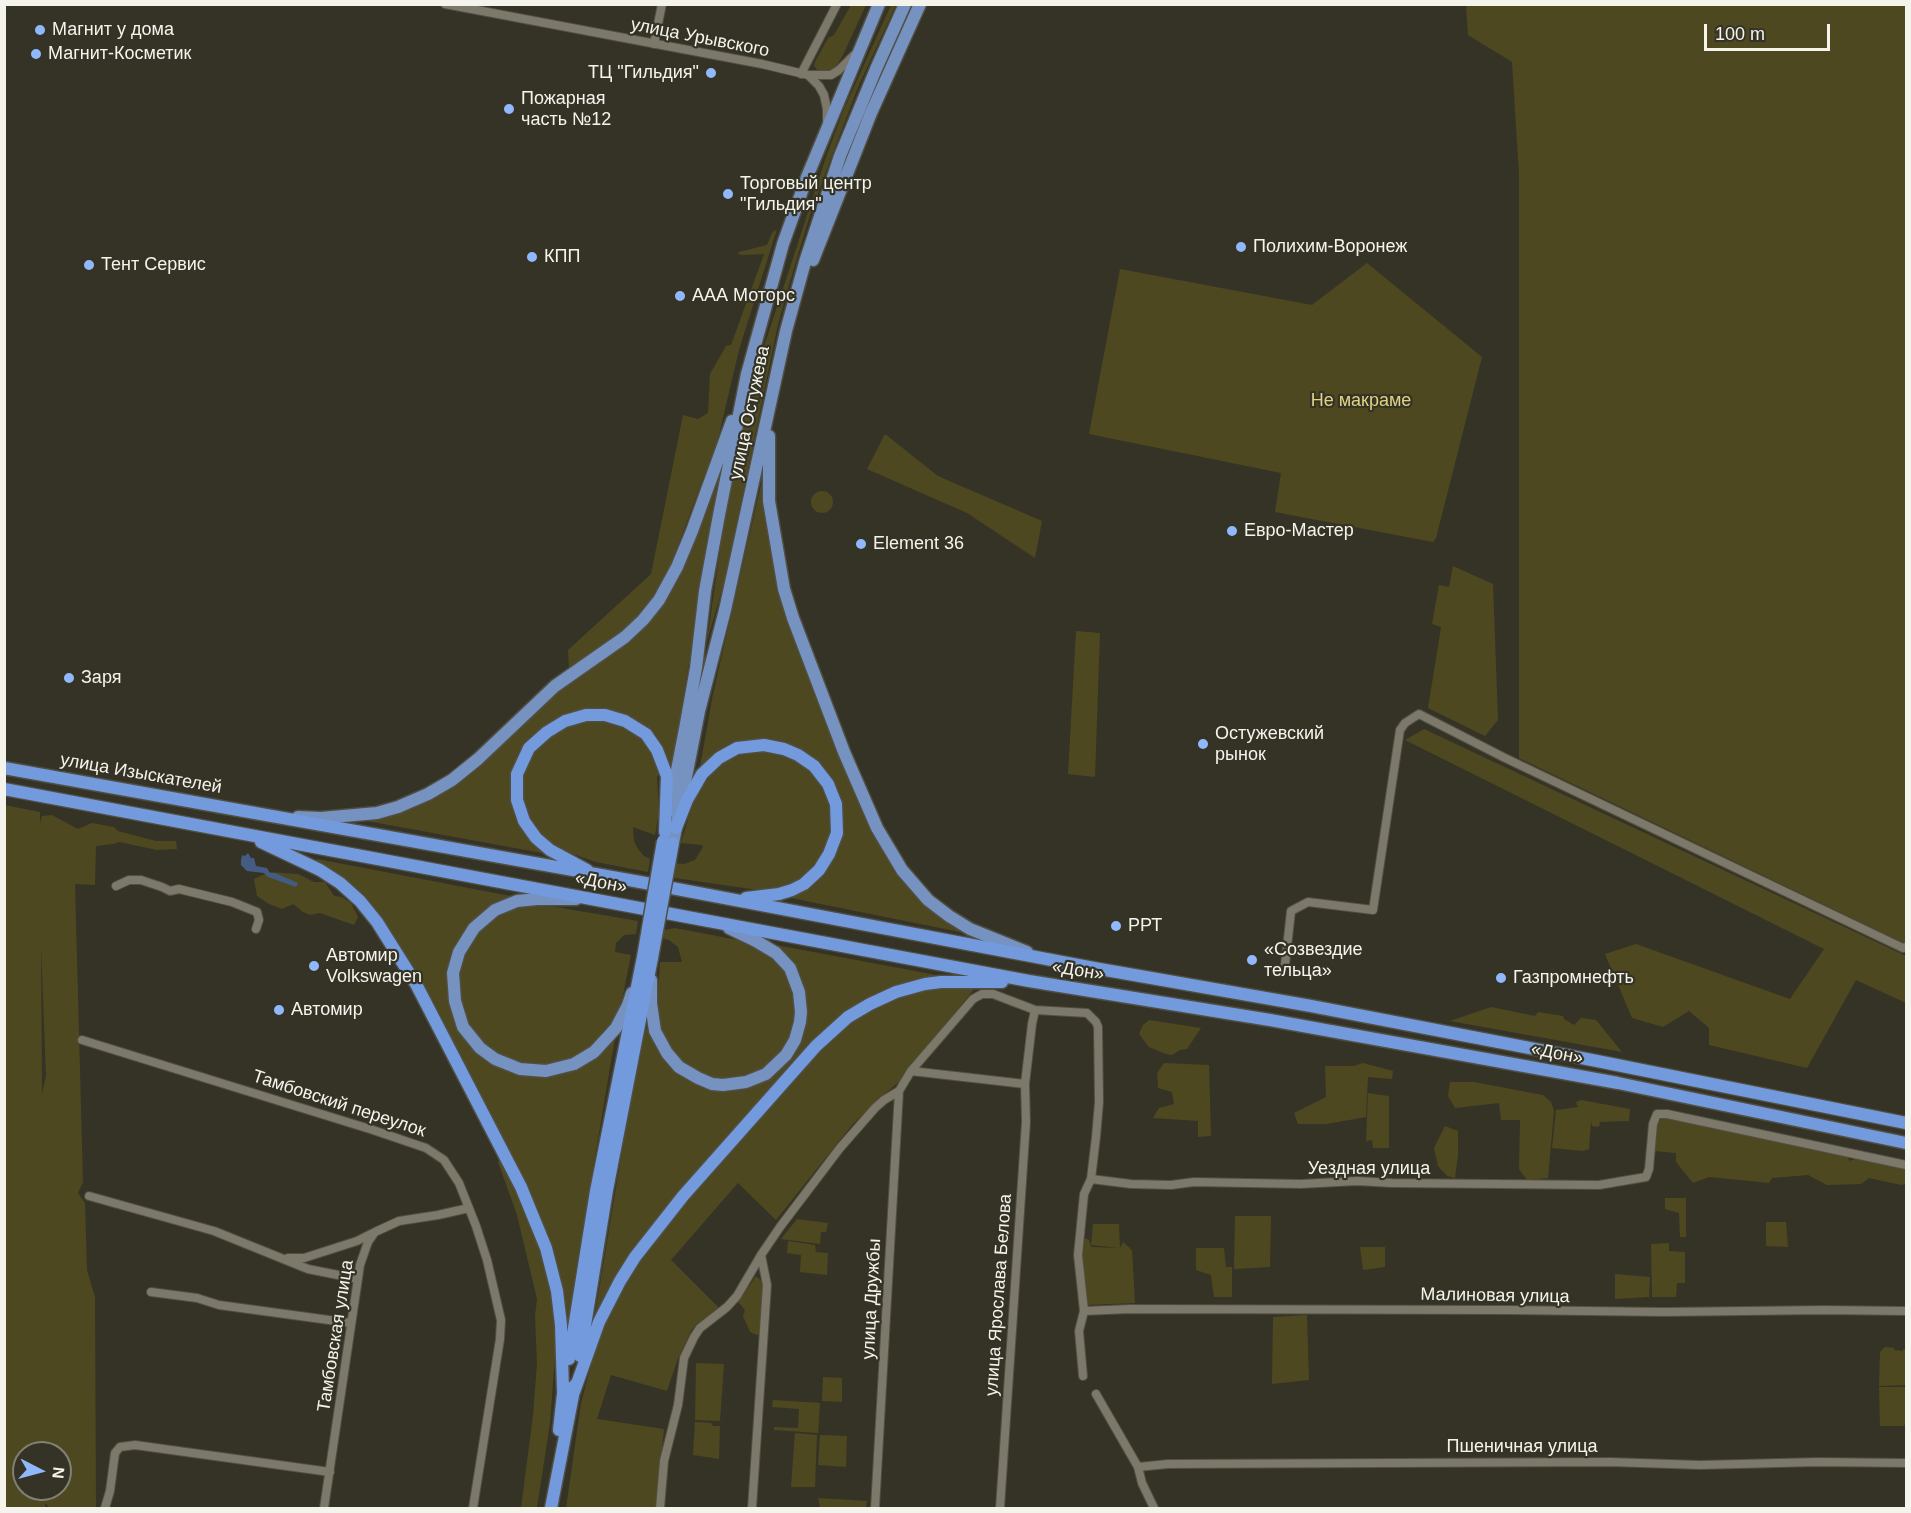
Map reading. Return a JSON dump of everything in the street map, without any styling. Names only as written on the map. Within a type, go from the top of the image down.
[{"type":"highway","points":[[551,1506],[569,1391],[669,836],[667,776],[657,750],[646,734],[625,721],[605,716],[575,717],[556,725],[530,748],[517,774],[516,787],[520,812],[530,830],[543,845],[596,874]]},
{"type":"highway","points":[[669,836],[702,774],[719,758],[737,748],[764,745],[784,749],[809,762],[824,778],[836,804],[838,825],[833,847],[819,870],[804,884],[792,890],[768,896],[723,898]]},
{"type":"highway","name":"улица Изыскателей","points":[[4,768],[271,815]]},
{"type":"highway","points":[[4,789],[244,835],[305,862],[340,883],[360,901],[377,922],[416,984],[521,1187],[546,1248],[557,1291],[569,1391]]},
{"type":"highway","name":"«Дон»","points":[[271,815],[406,842],[596,874],[1045,959],[1311,1006],[1906,1123]]},
{"type":"highway","name":"«Дон»","points":[[244,835],[1029,981],[1270,1020],[1618,1083],[1906,1143]]},
{"type":"highway","points":[[569,1391],[599,1322],[635,1257],[683,1196],[788,1076],[848,1017],[870,1004],[925,984],[960,981],[1029,981]]},
{"type":"main road","name":"улица Остужева","points":[[669,836],[715,537],[747,374],[783,244],[807,177],[879,4]]},
{"type":"main road","name":"улица Остужева","points":[[669,836],[725,610],[786,331],[811,243],[837,166],[905,4]]},
{"type":"main road","points":[[786,331],[871,113],[920,4]]},
{"type":"main road","points":[[271,815],[321,818],[377,813],[429,794],[452,780],[478,759],[555,686],[615,645],[634,628],[658,600],[677,567],[692,531],[747,374]]},
{"type":"main road","points":[[772,398],[769,501],[784,589],[804,650],[877,828],[902,870],[933,905],[970,929],[1045,959]]},
{"type":"main road","points":[[593,899],[517,901],[495,910],[474,927],[459,952],[453,982],[460,1020],[476,1043],[495,1059],[528,1070],[546,1071],[574,1064],[584,1059],[608,1038],[622,1019],[647,958]]},
{"type":"main road","points":[[647,958],[654,1025],[663,1047],[673,1061],[691,1075],[712,1084],[735,1084],[756,1079],[780,1062],[795,1040],[801,1022],[799,992],[790,969],[776,953],[746,935],[717,922]]},
{"type":"street","name":"улица Урывского","points":[[445,4],[804,74]]},
{"type":"street","points":[[654,44],[662,4]]},
{"type":"street","points":[[804,74],[837,4]]},
{"type":"street","points":[[804,74],[826,76],[835,73],[859,49]]},
{"type":"street","points":[[804,74],[819,86],[824,95],[827,109],[826,132]]},
{"type":"street","points":[[1285,965],[1291,911],[1308,902],[1373,910],[1400,730],[1405,723],[1419,714],[1589,798],[1903,948],[1906,947]]},
{"type":"street","points":[[116,886],[129,880],[141,880],[170,891],[179,890],[232,902],[257,912],[259,920],[256,929]]},
{"type":"street","points":[[660,1509],[664,1461],[678,1405],[686,1352],[700,1328],[737,1296],[791,1211],[840,1148],[875,1108],[899,1090],[911,1071],[974,999],[982,994],[1000,996],[1035,1010],[1087,1013],[1096,1022],[1099,1043],[1099,1102],[1091,1179],[1084,1194],[1078,1255],[1083,1311],[1079,1331],[1083,1376]]},
{"type":"street","name":"улица Ярослава Белова","points":[[1000,1509],[1026,1122],[1024,1084],[1035,1010]]},
{"type":"street","name":"Тамбовский переулок","points":[[82,1040],[362,1126],[426,1148],[444,1160],[454,1174],[469,1208],[487,1260],[501,1320],[473,1509]]},
{"type":"street","points":[[911,1071],[1024,1084]]},
{"type":"street","name":"улица Дружбы","points":[[875,1509],[899,1090]]},
{"type":"street","name":"Уездная улица","points":[[1091,1179],[1131,1184],[1171,1185],[1194,1182],[1301,1184],[1357,1181],[1392,1184],[1599,1185],[1646,1177],[1649,1169],[1653,1124],[1657,1114],[1667,1114],[1906,1165]]},
{"type":"street","points":[[89,1196],[194,1224],[308,1269],[358,1278]]},
{"type":"street","points":[[284,1258],[304,1258],[357,1241],[399,1221],[469,1208]]},
{"type":"street","name":"Тамбовская улица","points":[[324,1509],[360,1265],[368,1242],[375,1232]]},
{"type":"street","points":[[752,1509],[767,1285],[761,1255]]},
{"type":"street","points":[[151,1293],[351,1323]]},
{"type":"street","name":"Малиновая улица","points":[[1083,1311],[1249,1309],[1906,1311]]},
{"type":"street","points":[[1096,1394],[1138,1467],[1142,1483],[1154,1509]]},
{"type":"street","points":[[105,1509],[115,1453],[120,1447],[135,1445],[330,1472]]},
{"type":"street","name":"Пшеничная улица","points":[[1138,1467],[1180,1464],[1906,1463]]},
{"type":"green space","points":[[851,5],[866,5],[835,68],[819,72],[814,66],[815,62],[828,38],[834,35]]},
{"type":"green space","points":[[891,5],[896,5],[858,87],[810,215],[789,285],[778,324],[726,576],[707,641],[727,502],[758,365],[826,157],[844,109]]},
{"type":"green space","points":[[1466,5],[1906,5],[1906,944],[1519,758],[1519,174],[1512,62],[1468,35]]},
{"type":"green space","points":[[777,229],[739,350],[718,439],[666,577],[647,607],[622,633],[569,669],[568,650],[651,574],[683,415],[698,419],[708,413],[710,374],[726,346],[731,345],[764,254],[738,254],[767,245],[772,233]]},
{"type":"green space","name":"Не макраме","points":[[1367,263],[1482,357],[1436,538],[1433,542],[1275,512],[1281,473],[1089,434],[1120,269],[1312,305]]},
{"type":"green space","points":[[885,434],[938,476],[1042,521],[1035,558],[967,513],[867,469]]},
{"type":"green space","points":[[720,468],[672,769],[657,776],[659,812],[655,835],[633,827],[634,841],[638,849],[650,859],[648,872],[596,862],[550,844],[542,853],[367,821],[412,808],[450,788],[486,759],[550,696],[625,645],[645,626],[661,608],[674,587]]},
{"type":"green space","points":[[763,476],[765,518],[780,591],[874,834],[890,863],[909,886],[965,933],[791,898],[787,887],[780,890],[758,890],[668,877],[671,863],[684,864],[695,860],[703,847],[681,843],[695,795],[713,694]]},
{"type":"green space","points":[[822,491],[830,494],[833,502],[830,510],[822,513],[814,510],[811,502],[814,494]]},
{"type":"green space","points":[[1453,566],[1493,584],[1498,720],[1485,736],[1428,708],[1441,627],[1432,624],[1439,585],[1449,587]]},
{"type":"green space","points":[[1076,631],[1100,633],[1095,777],[1068,774]]},
{"type":"green space","points":[[1424,729],[1906,956],[1906,1003],[1856,980],[1807,1068],[1709,1045],[1709,1028],[1689,1011],[1663,1027],[1632,1018],[1605,954],[1636,944],[1790,999],[1824,949],[1405,740]]},
{"type":"green space","points":[[4,805],[40,812],[40,824],[42,816],[52,815],[78,829],[92,823],[114,827],[118,831],[156,841],[176,841],[177,849],[157,850],[119,842],[96,846],[95,885],[75,884],[83,1182],[78,1193],[85,1203],[87,1270],[95,1297],[96,1508],[50,1508],[45,1503],[45,1508],[5,1508]],"holes":[[[41,946],[46,1076],[42,1094]]]},
{"type":"green space","points":[[317,859],[516,897],[520,907],[531,905],[556,907],[638,921],[636,934],[624,935],[616,943],[615,952],[631,955],[622,1000],[607,1032],[615,1038],[569,1322],[567,1322],[554,1258],[538,1209],[496,1127],[384,923],[357,889]]},
{"type":"green space","points":[[269,872],[298,874],[314,882],[325,882],[334,896],[342,897],[351,903],[358,917],[354,925],[320,913],[310,915],[293,904],[282,909],[269,904],[257,896],[254,879]]},
{"type":"green space","points":[[675,928],[743,941],[769,953],[776,945],[931,974],[937,976],[938,989],[972,987],[974,989],[902,1079],[852,1125],[776,1220],[738,1183],[671,1260],[720,1309],[698,1323],[691,1331],[677,1361],[667,1391],[611,1375],[597,1419],[664,1429],[656,1508],[566,1508],[581,1403],[596,1346],[593,1326],[642,1031],[660,1024],[658,998],[660,962],[682,962],[678,947],[669,940],[657,937],[658,931]]},
{"type":"green space","points":[[1491,1007],[1535,1016],[1538,1012],[1563,1016],[1574,1025],[1581,1018],[1596,1020],[1622,1052],[1450,1021]]},
{"type":"green space","points":[[1149,1020],[1201,1028],[1187,1049],[1172,1055],[1149,1047],[1139,1034],[1143,1025]]},
{"type":"green space","points":[[1164,1063],[1209,1065],[1211,1136],[1198,1137],[1198,1121],[1153,1118],[1159,1108],[1174,1104],[1172,1092],[1158,1088],[1157,1073]]},
{"type":"green space","points":[[1363,1063],[1393,1071],[1392,1079],[1368,1077],[1366,1117],[1327,1124],[1298,1124],[1294,1113],[1326,1097],[1325,1066],[1354,1066]]},
{"type":"green space","points":[[1450,1082],[1474,1082],[1543,1095],[1551,1102],[1554,1111],[1548,1178],[1527,1180],[1519,1169],[1520,1120],[1501,1120],[1499,1103],[1455,1108],[1448,1096]]},
{"type":"green space","points":[[1368,1093],[1389,1096],[1389,1148],[1373,1148],[1372,1140],[1366,1141]]},
{"type":"green space","points":[[1581,1100],[1630,1109],[1629,1121],[1600,1122],[1599,1127],[1592,1126],[1591,1121],[1589,1149],[1583,1151],[1552,1148],[1556,1110],[1578,1107],[1576,1102]]},
{"type":"green space","points":[[1662,1118],[1846,1155],[1850,1161],[1857,1158],[1906,1167],[1906,1184],[1869,1178],[1861,1184],[1827,1185],[1808,1175],[1772,1178],[1769,1183],[1709,1177],[1693,1183],[1676,1162],[1676,1153],[1654,1151],[1657,1124]]},
{"type":"green space","points":[[1445,1126],[1458,1131],[1455,1178],[1447,1176],[1438,1166],[1434,1148]]},
{"type":"green space","points":[[502,1159],[530,1221],[543,1259],[551,1289],[557,1330],[550,1423],[537,1508],[521,1508],[537,1363],[535,1316],[537,1299],[517,1215],[498,1162]]},
{"type":"green space","points":[[1665,1198],[1686,1198],[1686,1237],[1680,1237],[1679,1213],[1665,1209]]},
{"type":"green space","points":[[1235,1216],[1271,1216],[1270,1267],[1234,1269]]},
{"type":"green space","points":[[797,1219],[828,1223],[826,1232],[821,1232],[820,1244],[781,1239]]},
{"type":"green space","points":[[1766,1222],[1786,1222],[1788,1247],[1766,1246]]},
{"type":"green space","points":[[1093,1224],[1119,1224],[1120,1248],[1091,1245]]},
{"type":"green space","points":[[1085,1238],[1089,1240],[1091,1247],[1120,1248],[1123,1242],[1132,1250],[1135,1303],[1085,1305],[1081,1255]]},
{"type":"green space","points":[[788,1241],[815,1245],[816,1252],[828,1253],[827,1275],[800,1272],[801,1255],[787,1253]]},
{"type":"green space","points":[[1669,1243],[1669,1251],[1685,1252],[1685,1283],[1677,1283],[1676,1297],[1652,1297],[1651,1244]]},
{"type":"green space","points":[[1360,1247],[1385,1247],[1385,1267],[1363,1270]]},
{"type":"green space","points":[[1196,1248],[1224,1248],[1226,1267],[1232,1267],[1232,1297],[1214,1297],[1211,1275],[1196,1270]]},
{"type":"green space","points":[[1615,1274],[1650,1277],[1649,1297],[1615,1299]]},
{"type":"green space","points":[[756,1276],[764,1283],[762,1332],[757,1335],[750,1332],[743,1316],[745,1310],[738,1302]]},
{"type":"green space","points":[[1307,1315],[1309,1380],[1272,1384],[1273,1317]]},
{"type":"green space","points":[[1885,1347],[1903,1351],[1906,1349],[1906,1385],[1879,1386],[1880,1352]]},
{"type":"green space","points":[[696,1363],[724,1364],[720,1421],[695,1420]]},
{"type":"green space","points":[[823,1377],[842,1378],[842,1402],[822,1401]]},
{"type":"green space","points":[[1879,1387],[1906,1387],[1904,1426],[1880,1426]]},
{"type":"green space","points":[[773,1400],[820,1403],[818,1433],[774,1430],[774,1427],[798,1428],[799,1409],[772,1407]]},
{"type":"green space","points":[[695,1422],[720,1426],[719,1459],[693,1455]]},
{"type":"green space","points":[[795,1433],[817,1435],[815,1487],[791,1487]]},
{"type":"green space","points":[[820,1435],[847,1436],[846,1467],[818,1465]]},
{"type":"green space","points":[[818,1498],[867,1501],[866,1508],[820,1508]]},
{"type":"water","points":[[248,853],[251,858],[254,858],[256,866],[267,868],[270,873],[298,883],[296,887],[268,877],[264,873],[247,871],[241,865],[241,860],[242,855],[245,856]]},
{"type":"place","name":"Магнит у дома","points":[[40,30]]},
{"type":"place","name":"Магнит-Косметик","points":[[36,54]]},
{"type":"place","name":"ТЦ \"Гильдия\"","points":[[711,73]]},
{"type":"place","name":"Пожарная часть №12","points":[[509,109]]},
{"type":"place","name":"Торговый центр \"Гильдия\"","points":[[728,194]]},
{"type":"place","name":"Полихим-Воронеж","points":[[1241,247]]},
{"type":"place","name":"КПП","points":[[532,257]]},
{"type":"place","name":"Тент Сервис","points":[[89,265]]},
{"type":"place","name":"ААА Моторс","points":[[680,296]]},
{"type":"place","name":"Евро-Мастер","points":[[1232,531]]},
{"type":"place","name":"Element 36","points":[[861,544]]},
{"type":"place","name":"Заря","points":[[69,678]]},
{"type":"place","name":"Остужевский рынок","points":[[1203,744]]},
{"type":"place","name":"РРТ","points":[[1116,926]]},
{"type":"place","name":"«Созвездие тельца»","points":[[1252,960]]},
{"type":"place","name":"Автомир Volkswagen","points":[[314,966]]},
{"type":"place","name":"Газпромнефть","points":[[1501,978]]},
{"type":"place","name":"Автомир","points":[[279,1010]]}]
